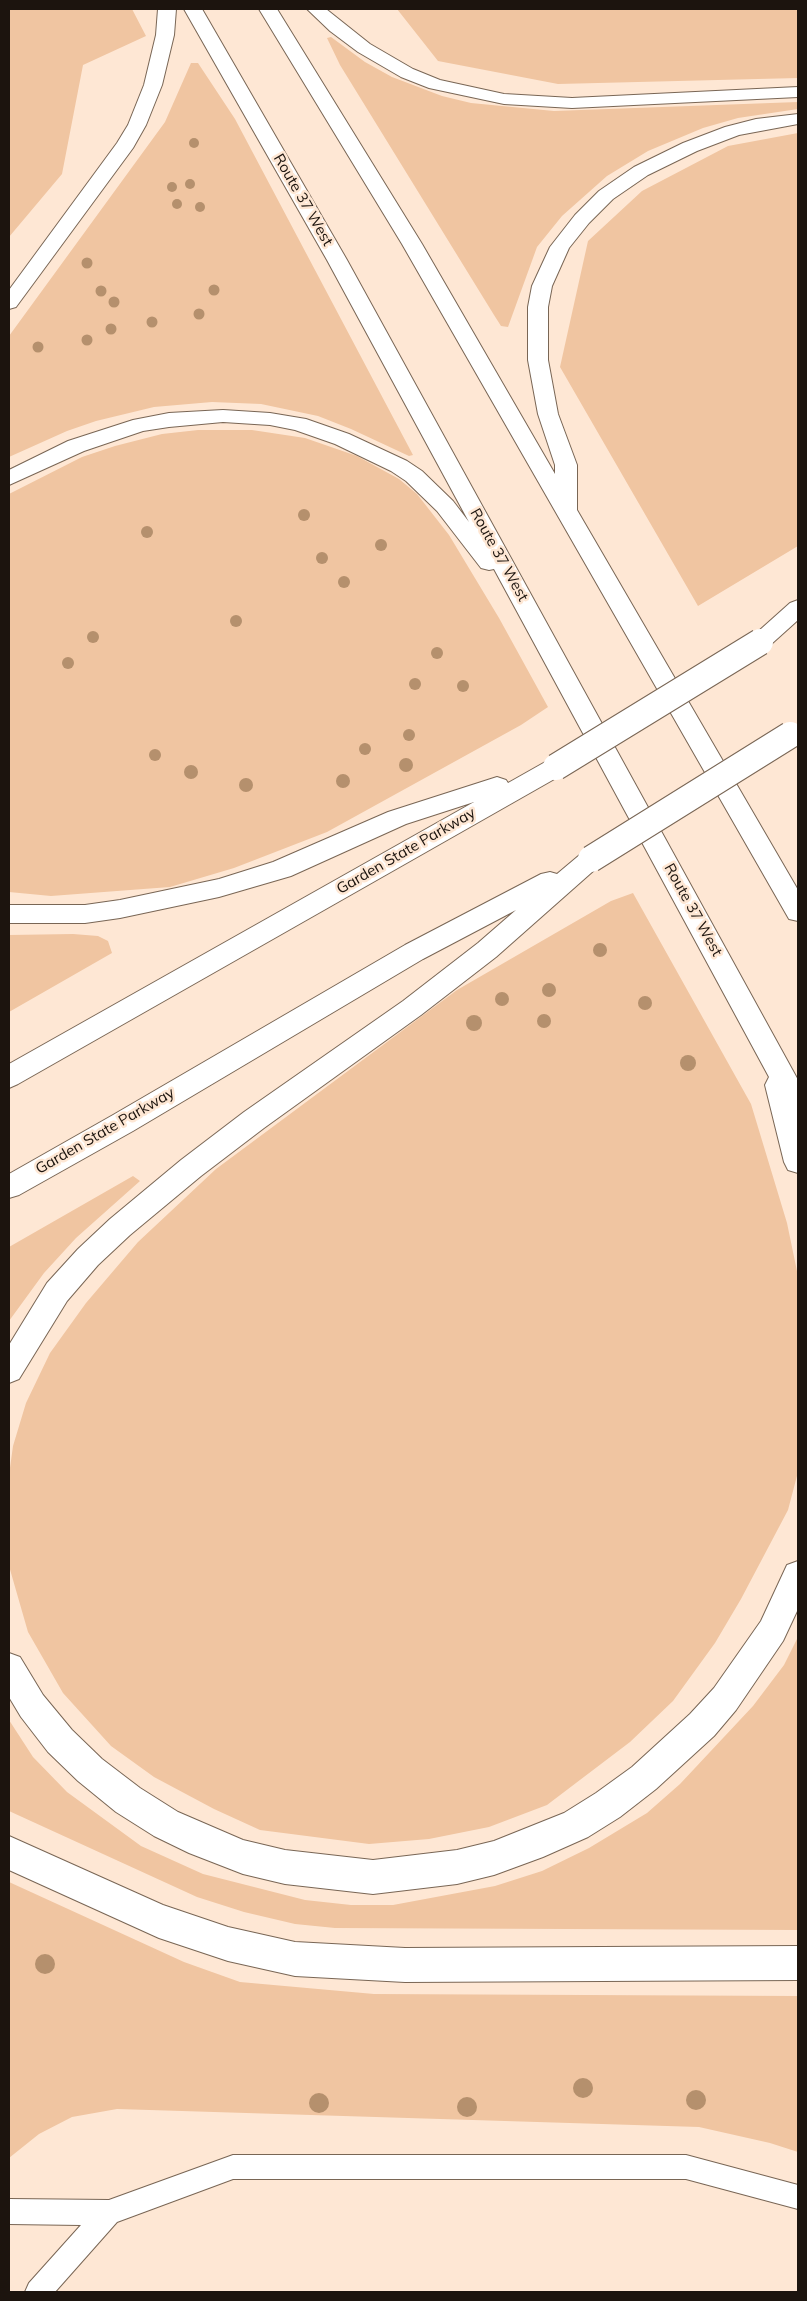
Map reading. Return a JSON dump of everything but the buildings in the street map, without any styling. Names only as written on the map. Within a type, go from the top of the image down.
[{"type":"highway","points":[[9,303],[115,160],[137,125],[157,69],[165,35],[167,9]]},
{"type":"highway","name":"Route 37 West","points":[[193,9],[337,260],[767,1045],[798,1105]]},
{"type":"highway","points":[[268,9],[412,244],[798,912]]},
{"type":"highway","points":[[316,9],[364,48],[407,73],[443,86],[504,99],[572,103],[798,92]]},
{"type":"highway","points":[[568,513],[566,465],[548,414],[538,360],[538,307],[541,293],[560,247],[582,219],[606,195],[641,171],[690,147],[732,132],[756,125],[798,119]]},
{"type":"highway","points":[[9,478],[68,449],[100,437],[169,420],[246,416],[299,424],[362,447],[414,476],[445,506],[537,624]]},
{"type":"highway","points":[[760,642],[798,608]]},
{"type":"highway","name":"Garden State Parkway","points":[[9,1076],[556,767],[798,618]]},
{"type":"highway","name":"Garden State Parkway","points":[[9,1186],[123,1123],[414,952],[591,859],[796,733]]},
{"type":"highway","points":[[9,914],[85,914],[156,903],[228,886],[282,869],[397,818],[556,767]]},
{"type":"highway","points":[[9,1370],[57,1292],[88,1257],[120,1227],[222,1144],[404,1013],[487,950],[591,859]]},
{"type":"highway","points":[[767,1045],[798,1162]]},
{"type":"highway","points":[[9,1668],[32,1706],[54,1734],[90,1770],[128,1800],[166,1824],[201,1841],[243,1857],[285,1867],[373,1877],[414,1873],[457,1867],[494,1858],[543,1840],[576,1825],[644,1778],[702,1725],[725,1698],[772,1632],[798,1575]]},
{"type":"highway","points":[[9,1853],[159,1920],[228,1944],[295,1960],[405,1965],[798,1963]]},
{"type":"lane","points":[[9,2211],[109,2213],[233,2167],[686,2167],[798,2197]]},
{"type":"lane","points":[[38,2292],[109,2213]]},
{"type":"shaded area","points":[[9,9],[132,9],[146,36],[83,65],[62,174],[9,237]]},
{"type":"shaded area","points":[[397,9],[798,9],[798,78],[558,84],[438,61]]},
{"type":"shaded area","points":[[331,37],[365,62],[392,77],[442,96],[471,103],[554,111],[798,102],[798,109],[738,118],[703,128],[648,151],[607,176],[562,216],[537,247],[508,327],[501,326],[340,65],[327,38]]},
{"type":"shaded area","points":[[191,63],[198,63],[235,119],[413,455],[409,456],[318,416],[261,404],[212,402],[154,407],[96,421],[67,431],[9,457],[9,336],[165,122]]},
{"type":"shaded area","points":[[798,133],[798,546],[698,606],[560,367],[588,241],[642,191],[728,146]]},
{"type":"shaded area","points":[[198,430],[252,430],[305,438],[357,456],[399,479],[417,494],[449,535],[499,618],[548,707],[521,725],[327,832],[234,868],[170,887],[51,896],[9,892],[9,494],[82,457],[162,434]]},
{"type":"shaded area","points":[[633,893],[751,1104],[787,1223],[798,1276],[798,1472],[788,1510],[741,1599],[715,1643],[673,1701],[630,1742],[547,1805],[489,1827],[429,1839],[369,1844],[260,1830],[214,1809],[154,1777],[111,1746],[63,1693],[28,1632],[9,1566],[9,1475],[13,1446],[26,1403],[50,1353],[86,1303],[138,1242],[216,1169],[457,990],[611,901]]},
{"type":"shaded area","points":[[73,934],[98,936],[108,941],[112,953],[9,1012],[9,935]]},
{"type":"shaded area","points":[[133,1176],[140,1181],[76,1238],[44,1273],[9,1321],[9,1247]]},
{"type":"shaded area","points":[[798,1637],[798,1930],[335,1928],[295,1924],[244,1912],[197,1897],[9,1811],[9,1720],[33,1757],[67,1792],[141,1846],[203,1874],[305,1900],[351,1905],[393,1905],[495,1886],[542,1871],[589,1848],[647,1813],[680,1784],[753,1706],[784,1665]]},
{"type":"shaded area","points":[[9,1882],[184,1962],[240,1982],[374,1994],[798,1996],[798,2152],[770,2143],[699,2127],[117,2109],[72,2117],[39,2134],[9,2158]]}]
